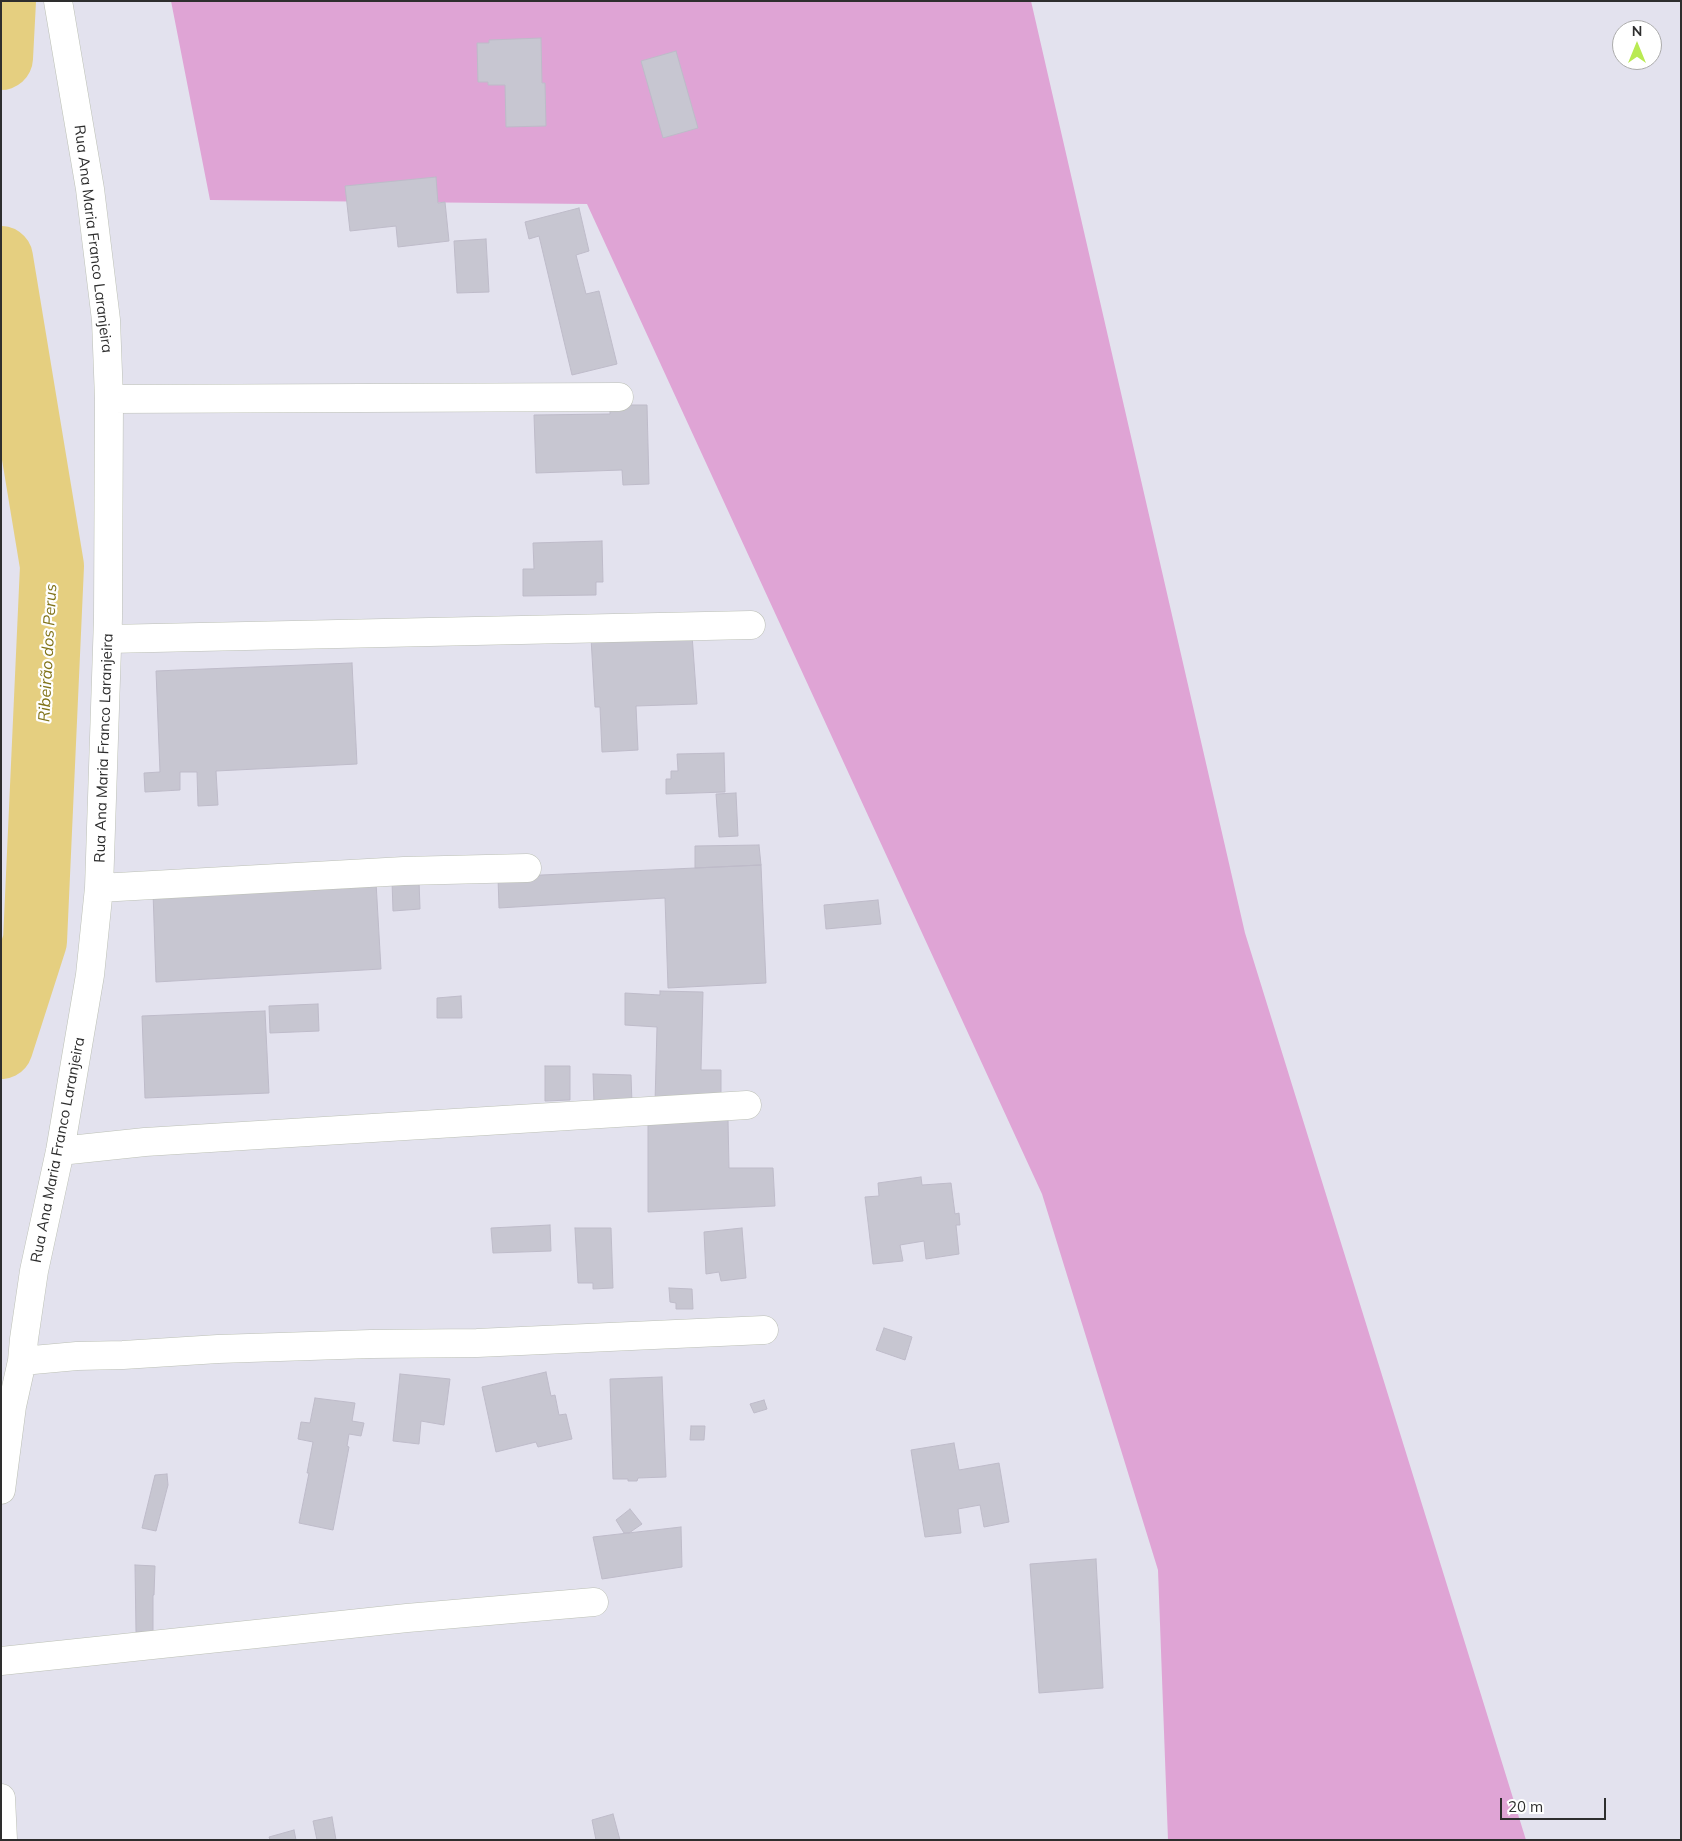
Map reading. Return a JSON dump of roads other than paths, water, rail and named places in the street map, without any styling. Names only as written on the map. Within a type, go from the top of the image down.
[{"type":"street","name":"Rua Ana Maria Franco Laranjeira","points":[[1,1490],[12,1406],[22,1361],[34,1271],[60,1151],[90,975],[98,888],[108,639],[110,399],[106,320],[91,199],[58,1]]},
{"type":"street","points":[[110,399],[619,397]]},
{"type":"street","points":[[108,639],[751,625]]},
{"type":"street","points":[[98,888],[404,871],[527,868]]},
{"type":"street","points":[[60,1151],[145,1142],[747,1105]]},
{"type":"street","points":[[22,1361],[77,1356],[218,1349],[477,1343],[764,1330]]},
{"type":"street","points":[[1,1661],[407,1618],[594,1602]]},
{"type":"street","points":[[1,1798],[3,1840]]},
{"type":"waterway","name":"Ribeirão dos Perus","points":[[1,58],[4,1]]},
{"type":"waterway","name":"Ribeirão dos Perus","points":[[1,258],[52,566],[35,941],[1,1047]]}]
